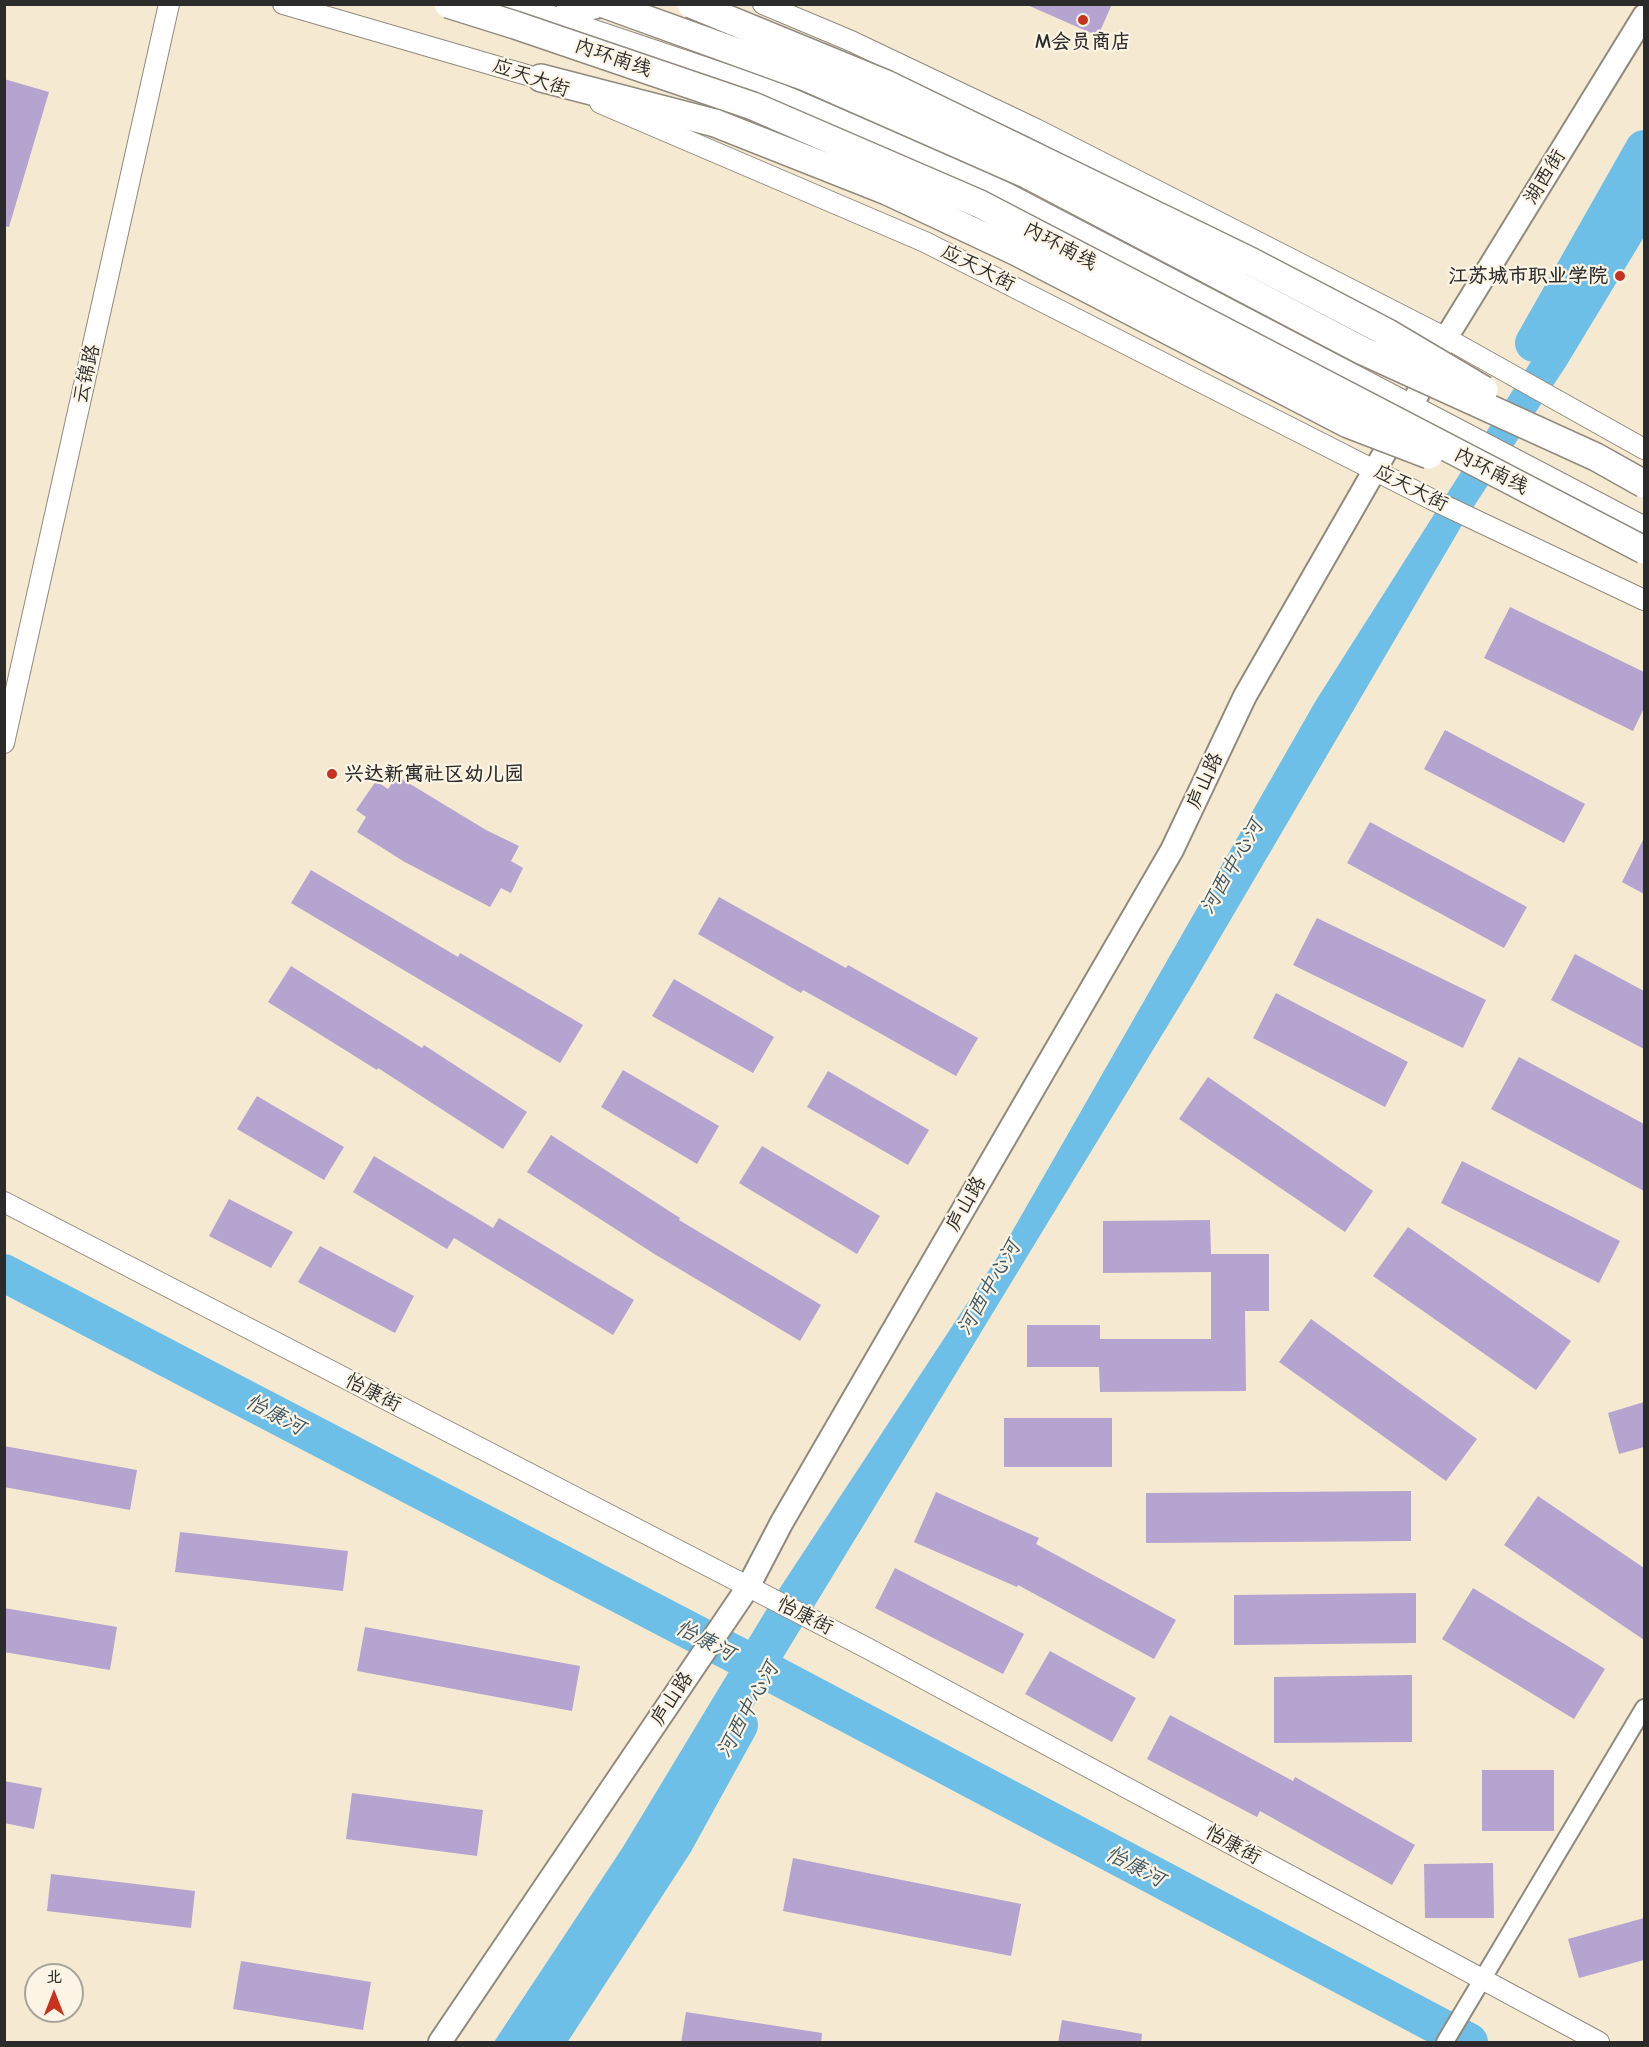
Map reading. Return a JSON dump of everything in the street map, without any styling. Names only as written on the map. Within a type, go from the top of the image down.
[{"type":"highway","name":"内环南线","points":[[448,4],[753,106],[980,204],[1644,550]]},
{"type":"highway","points":[[561,7],[602,4],[803,76],[1028,175],[1363,351],[1596,457]]},
{"type":"highway","points":[[691,4],[886,84],[1252,262],[1388,333],[1644,484]]},
{"type":"highway","points":[[541,78],[715,123],[887,191],[1017,252],[1348,424],[1563,507]]},
{"type":"main road","points":[[507,4],[766,91],[985,185],[1415,401],[1644,512]]},
{"type":"main road","points":[[561,7],[769,81],[991,175],[1415,401],[1644,530]]},
{"type":"main road","name":"湖西街","points":[[1446,338],[1644,16]]},
{"type":"main road","name":"庐山路","points":[[440,2043],[744,1592],[782,1522],[1172,850],[1245,696],[1415,401],[1446,338]]},
{"type":"street","name":"云锦路","points":[[4,743],[170,4]]},
{"type":"street","name":"应天大街","points":[[283,4],[541,78],[925,242],[1431,499],[1644,600]]},
{"type":"street","points":[[763,4],[851,41],[1036,129],[1446,338],[1644,449]]},
{"type":"street","name":"怡康街","points":[[4,1202],[744,1592],[775,1601],[867,1648],[1599,2043]]},
{"type":"street","points":[[1445,2043],[1644,1708]]},
{"type":"water","points":[[1644,171],[1644,237],[1566,366],[1465,520],[1190,989],[549,2042],[494,2042],[623,1847],[774,1597],[997,1258],[1315,702],[1551,330]]},
{"type":"building","name":"M会员商店","points":[[1025,4],[1112,4],[1098,36]]},
{"type":"building","points":[[4,79],[49,92],[9,227],[4,226]]},
{"type":"building","points":[[1510,607],[1644,672],[1644,708],[1633,731],[1484,658]]},
{"type":"building","points":[[1445,730],[1585,804],[1564,843],[1424,769]]},
{"type":"building","points":[[397,776],[486,830],[519,846],[511,861],[523,868],[511,893],[501,888],[490,907],[403,861],[357,832],[366,817],[356,810],[376,781],[388,789]]},
{"type":"building","points":[[1370,822],[1527,907],[1504,948],[1347,863]]},
{"type":"building","points":[[1644,838],[1644,894],[1622,882]]},
{"type":"building","points":[[311,870],[458,957],[460,953],[583,1025],[560,1063],[291,903]]},
{"type":"building","points":[[719,897],[846,968],[848,965],[978,1038],[956,1076],[803,990],[801,993],[698,934]]},
{"type":"building","points":[[1317,918],[1486,1000],[1463,1048],[1293,965]]},
{"type":"building","points":[[1575,954],[1644,991],[1644,1049],[1551,1000]]},
{"type":"building","points":[[291,966],[422,1048],[424,1045],[527,1112],[503,1149],[378,1068],[377,1070],[268,1002]]},
{"type":"building","points":[[674,979],[774,1037],[753,1073],[652,1016]]},
{"type":"building","points":[[1276,993],[1408,1062],[1385,1107],[1253,1038]]},
{"type":"building","points":[[1519,1057],[1644,1124],[1644,1191],[1491,1109]]},
{"type":"building","points":[[623,1070],[719,1126],[697,1164],[601,1107]]},
{"type":"building","points":[[828,1071],[929,1130],[908,1165],[807,1107]]},
{"type":"building","points":[[1208,1077],[1373,1191],[1345,1232],[1179,1119]]},
{"type":"building","points":[[257,1096],[344,1147],[324,1180],[237,1129]]},
{"type":"building","points":[[551,1135],[680,1218],[679,1220],[821,1305],[800,1341],[656,1255],[527,1172]]},
{"type":"building","points":[[762,1146],[880,1216],[857,1254],[739,1183]]},
{"type":"building","points":[[374,1156],[493,1228],[499,1218],[634,1300],[613,1335],[454,1238],[447,1249],[353,1192]]},
{"type":"building","points":[[1462,1161],[1620,1241],[1599,1283],[1441,1203]]},
{"type":"building","points":[[229,1199],[293,1232],[271,1268],[209,1236]]},
{"type":"building","points":[[1210,1220],[1211,1254],[1269,1254],[1269,1311],[1245,1311],[1246,1391],[1100,1392],[1099,1367],[1027,1367],[1027,1325],[1100,1325],[1100,1339],[1211,1339],[1211,1272],[1103,1273],[1103,1221]]},
{"type":"building","points":[[1408,1227],[1571,1341],[1536,1390],[1373,1276]]},
{"type":"building","points":[[320,1246],[414,1296],[395,1333],[298,1282]]},
{"type":"building","points":[[1311,1319],[1477,1439],[1446,1481],[1279,1362]]},
{"type":"building","points":[[1644,1402],[1644,1447],[1619,1454],[1608,1413]]},
{"type":"building","points":[[1004,1418],[1112,1418],[1112,1467],[1004,1467]]},
{"type":"building","points":[[4,1446],[137,1470],[130,1510],[4,1487]]},
{"type":"building","points":[[1411,1491],[1411,1541],[1146,1543],[1146,1493]]},
{"type":"building","points":[[936,1492],[1039,1538],[1036,1544],[1176,1620],[1154,1659],[1018,1585],[1017,1587],[914,1542]]},
{"type":"building","points":[[1538,1496],[1644,1568],[1644,1640],[1504,1545]]},
{"type":"building","points":[[180,1532],[348,1551],[343,1591],[175,1572]]},
{"type":"building","points":[[895,1568],[1024,1634],[1003,1674],[875,1608]]},
{"type":"building","points":[[1473,1588],[1605,1669],[1574,1719],[1442,1639]]},
{"type":"building","points":[[1416,1593],[1416,1643],[1234,1645],[1234,1595]]},
{"type":"building","points":[[4,1608],[117,1627],[110,1670],[4,1652]]},
{"type":"building","points":[[365,1627],[580,1666],[572,1711],[357,1671]]},
{"type":"building","points":[[1050,1651],[1136,1698],[1112,1742],[1025,1694]]},
{"type":"building","points":[[1412,1675],[1412,1742],[1274,1743],[1274,1677]]},
{"type":"building","points":[[1170,1715],[1293,1781],[1295,1777],[1415,1845],[1392,1885],[1260,1811],[1257,1817],[1147,1759]]},
{"type":"building","points":[[1482,1770],[1554,1770],[1554,1831],[1482,1831]]},
{"type":"building","points":[[4,1781],[42,1788],[34,1829],[4,1823]]},
{"type":"building","points":[[352,1793],[483,1810],[477,1856],[346,1839]]},
{"type":"building","points":[[793,1858],[1021,1904],[1011,1956],[783,1911]]},
{"type":"building","points":[[1493,1863],[1494,1918],[1425,1918],[1424,1864]]},
{"type":"building","points":[[51,1874],[195,1891],[191,1928],[47,1911]]},
{"type":"building","points":[[1644,1918],[1644,1960],[1579,1978],[1568,1939]]},
{"type":"building","points":[[241,1961],[371,1982],[363,2030],[233,2009]]},
{"type":"building","points":[[686,2012],[822,2033],[821,2043],[681,2043]]},
{"type":"building","points":[[1062,2020],[1142,2034],[1141,2043],[1058,2043]]},
{"type":"waterway","name":"河西中心河","points":[[1534,343],[1644,149]]},
{"type":"waterway","name":"怡康河","points":[[4,1273],[769,1672],[1469,2042]]},
{"type":"waterway","name":"河西中心河","points":[[545,2042],[674,1843],[739,1725]]},
{"type":"place","name":"M会员商店","points":[[1083,20]]},
{"type":"place","name":"江苏城市职业学院","points":[[1620,276]]},
{"type":"place","name":"兴达新寓社区幼儿园","points":[[332,774]]}]
